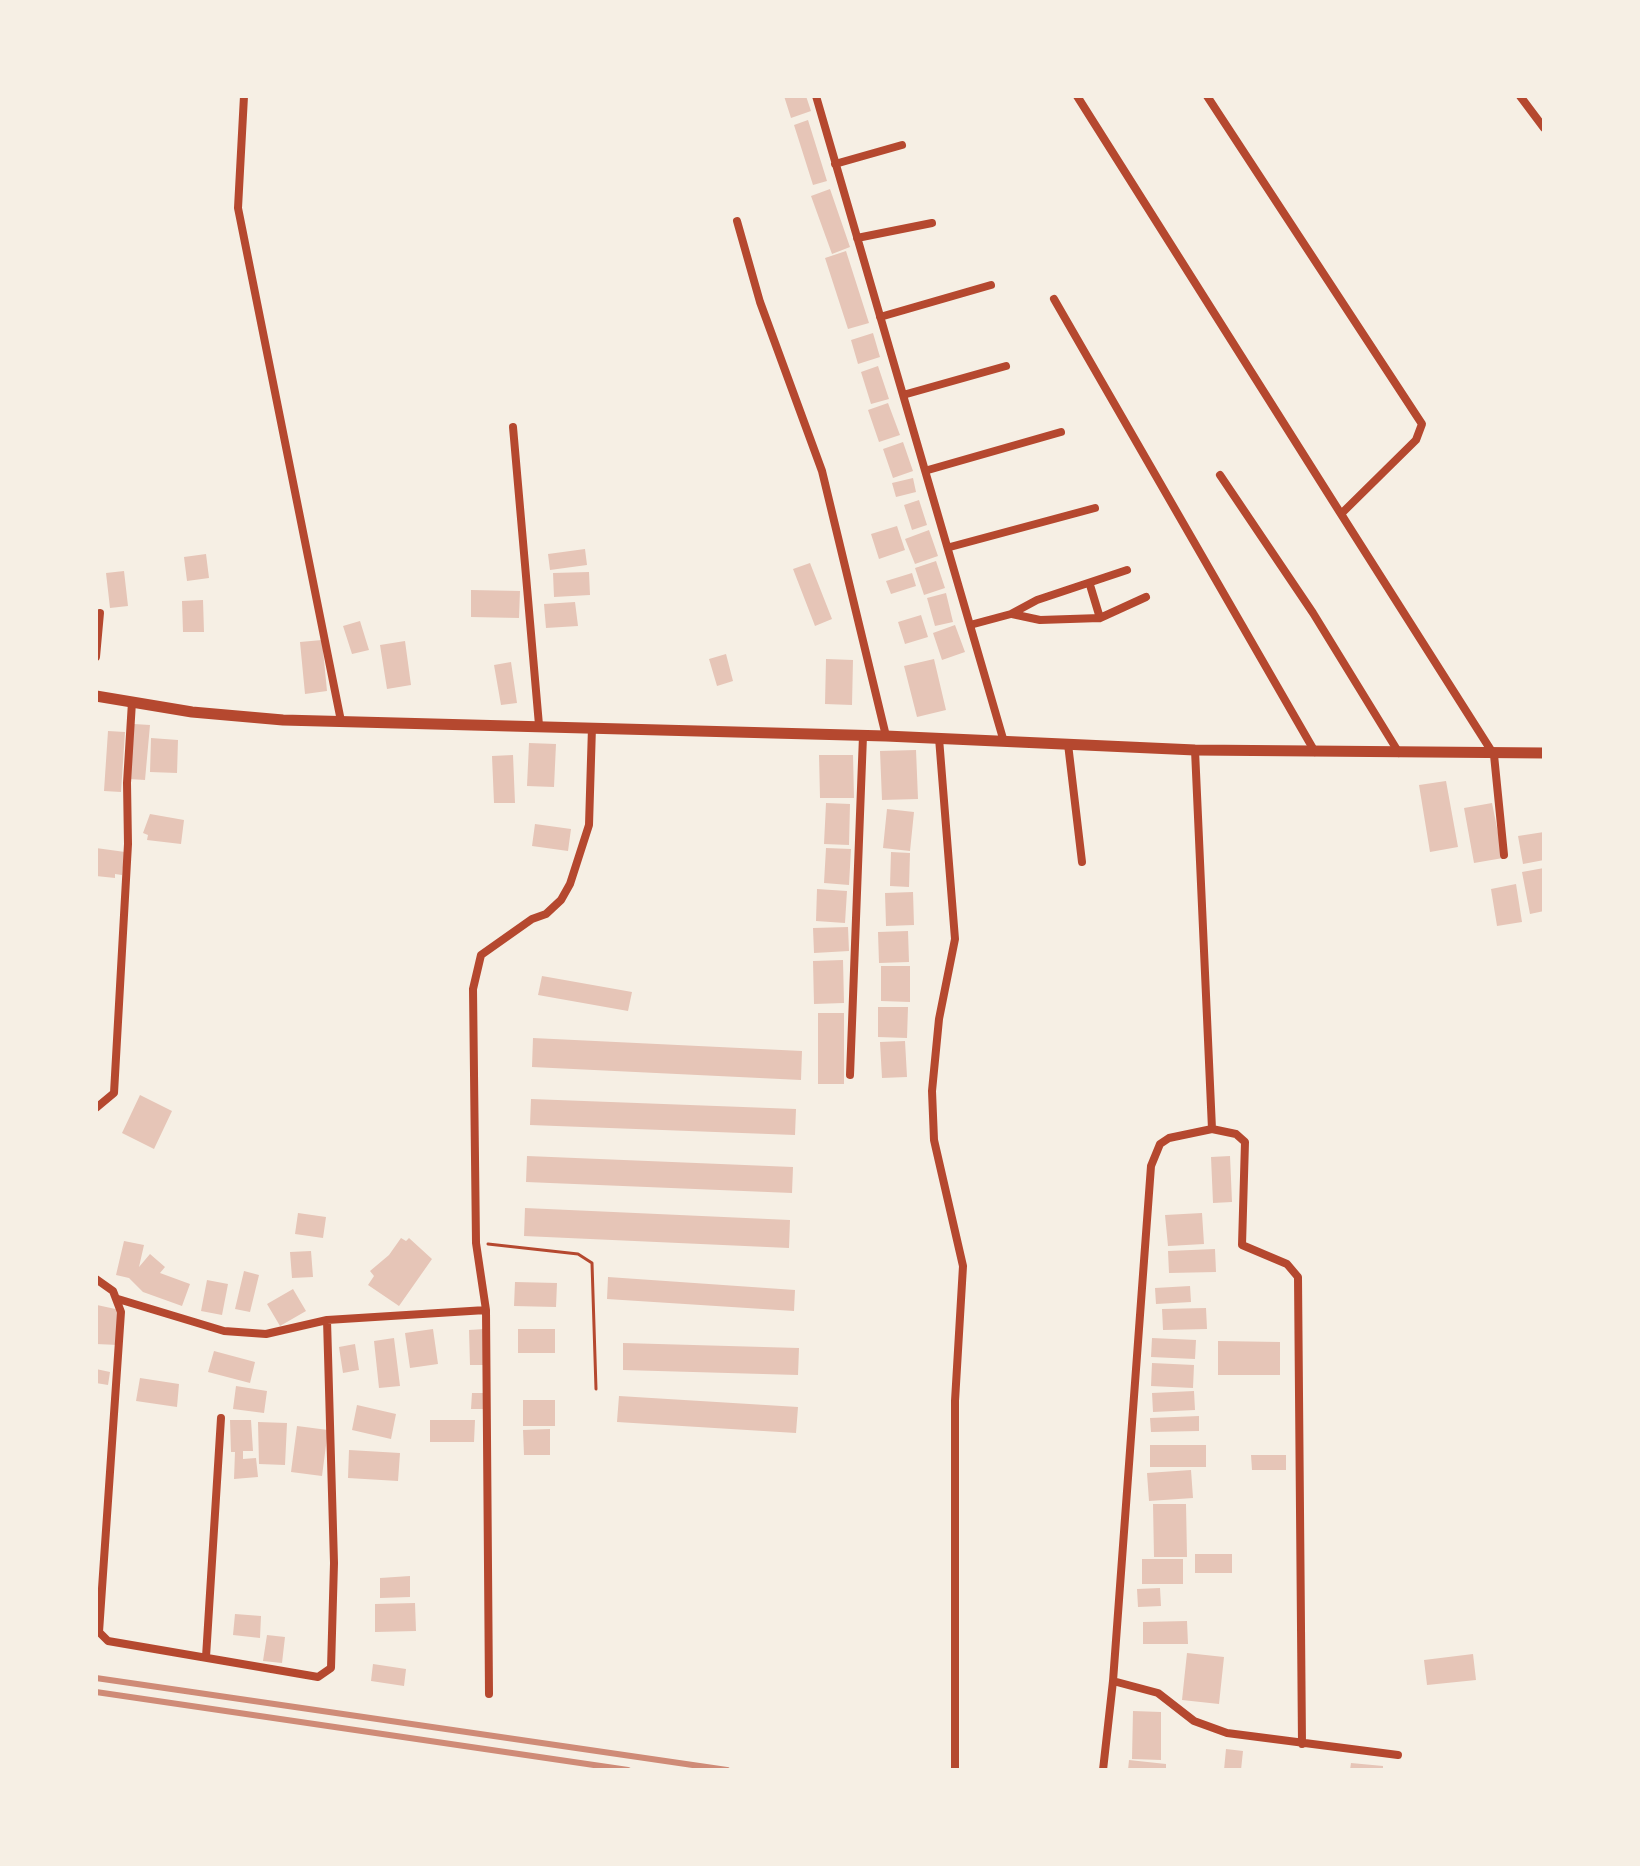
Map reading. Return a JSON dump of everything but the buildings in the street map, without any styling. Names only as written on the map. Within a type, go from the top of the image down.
[{"type":"street","points":[[244,96],[238,208],[341,721]]},
{"type":"street","points":[[816,96],[903,395],[928,470],[1004,742]]},
{"type":"street","points":[[1077,96],[1494,755],[1504,855]]},
{"type":"street","points":[[1207,96],[1422,424],[1416,440],[1341,514]]},
{"type":"street","points":[[1520,96],[1544,128]]},
{"type":"street","points":[[835,164],[902,145]]},
{"type":"street","points":[[737,221],[760,302],[822,471],[886,736]]},
{"type":"street","points":[[857,238],[932,223]]},
{"type":"street","points":[[880,317],[991,285]]},
{"type":"street","points":[[1054,299],[1315,752]]},
{"type":"street","points":[[903,395],[1006,366]]},
{"type":"street","points":[[513,427],[539,725]]},
{"type":"street","points":[[928,470],[1061,432]]},
{"type":"street","points":[[1220,475],[1313,613],[1399,753]]},
{"type":"street","points":[[950,547],[1095,508]]},
{"type":"street","points":[[970,625],[1011,614],[1058,592],[1090,585],[1127,570]]},
{"type":"street","points":[[1090,585],[1100,618]]},
{"type":"street","points":[[1011,614],[1040,620],[1100,618],[1146,597]]},
{"type":"street","points":[[96,657],[100,613]]},
{"type":"street","points":[[96,696],[192,712],[341,721],[886,736],[1195,750],[1494,755],[1544,753]]},
{"type":"street","points":[[96,1108],[114,1093],[132,702]]},
{"type":"street","points":[[489,1694],[486,1310],[476,1243],[475,972],[481,955],[532,919],[546,914],[561,900],[570,884],[589,825],[592,727]]},
{"type":"street","points":[[850,1075],[863,736]]},
{"type":"street","points":[[939,738],[955,939],[939,1019],[932,1091],[934,1140],[963,1266],[955,1401],[955,1768]]},
{"type":"street","points":[[1068,744],[1082,862]]},
{"type":"street","points":[[1195,750],[1212,1129]]},
{"type":"street","points":[[1103,1770],[1113,1681],[1151,1166],[1160,1144],[1169,1138],[1212,1129],[1236,1134],[1245,1142],[1242,1245],[1287,1264],[1298,1277],[1302,1744]]},
{"type":"street","points":[[96,1279],[118,1299],[224,1331],[266,1334],[327,1320],[486,1310]]},
{"type":"street","points":[[118,1299],[121,1331],[97,1628],[108,1641],[318,1677],[331,1668],[334,1563],[327,1320]]},
{"type":"street","points":[[206,1657],[221,1418]]},
{"type":"street","points":[[1113,1681],[1158,1693],[1184,1715],[1215,1730],[1398,1755]]},
{"type":"path","points":[[476,1243],[578,1254],[592,1263],[596,1389]]},
{"type":"railway","points":[[96,1678],[727,1770]]},
{"type":"railway","points":[[96,1692],[628,1770]]}]
